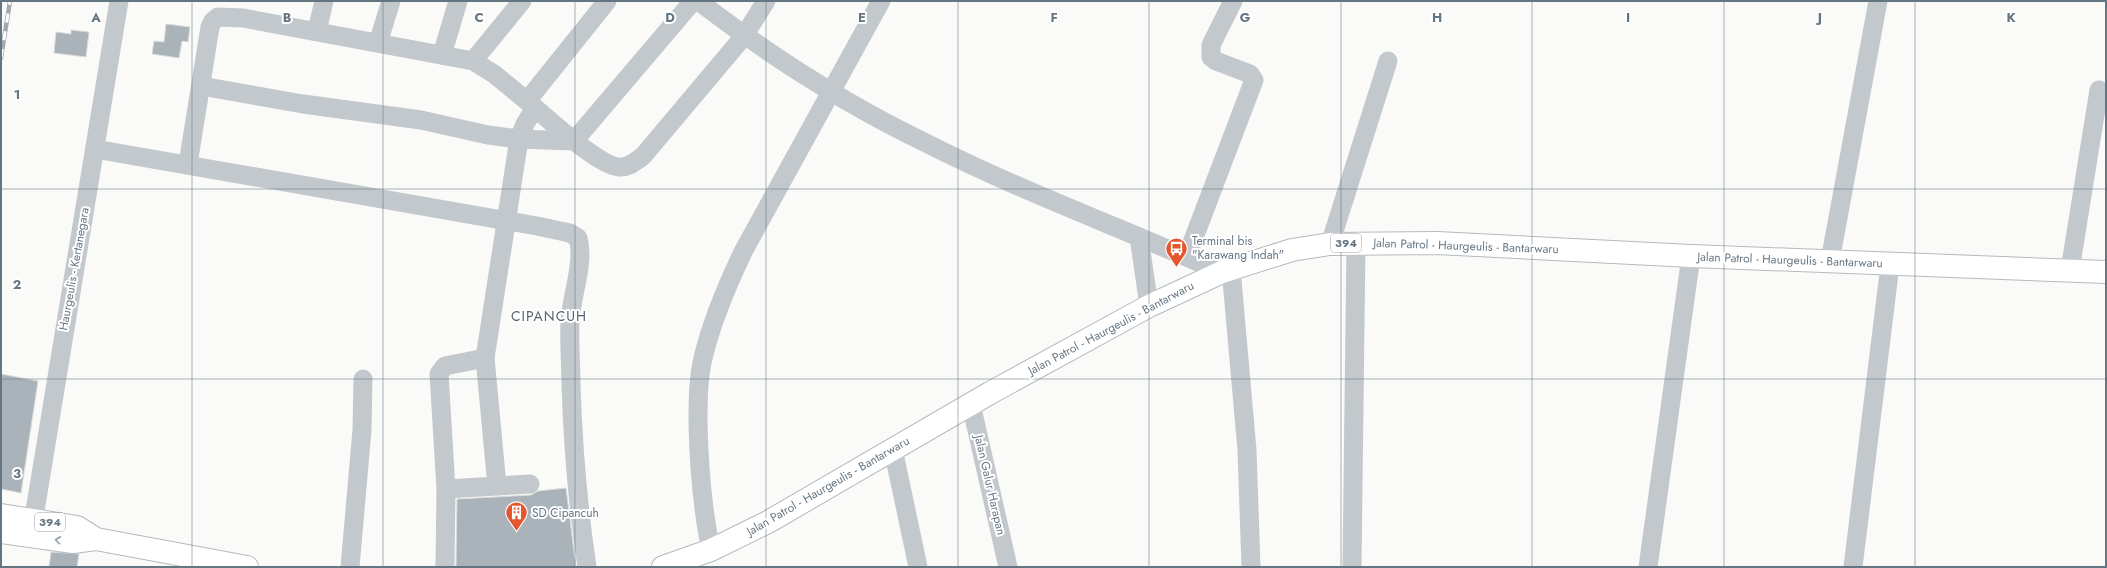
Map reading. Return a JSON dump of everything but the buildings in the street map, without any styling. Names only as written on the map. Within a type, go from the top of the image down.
[{"type":"main road","name":"Jalan Patrol - Haurgeulis - Bantarwaru","points":[[663,567],[711,550],[768,522],[971,404],[1149,306],[1227,270],[1292,250],[1330,244],[1437,243],[1890,265],[2106,272]]},
{"type":"main road","name":"394","points":[[1,515],[32,528],[73,542],[96,539],[177,561],[247,567]]},
{"type":"main road","name":"394","points":[[1,532],[32,528]]},
{"type":"street","name":"Haurgeulis - Kertanegara","points":[[32,528],[119,1]]},
{"type":"street","points":[[317,31],[324,1]]},
{"type":"street","points":[[378,43],[391,1]]},
{"type":"street","points":[[442,55],[458,1]]},
{"type":"street","points":[[497,486],[485,358],[519,139],[531,105],[607,1]]},
{"type":"street","points":[[574,140],[694,1]]},
{"type":"street","points":[[698,1],[744,36],[831,92],[939,150],[1031,193],[1187,256],[1227,270],[1247,450],[1251,567]]},
{"type":"street","points":[[188,164],[210,27],[213,21],[218,17],[243,18],[473,61],[494,74],[574,140],[607,165],[619,168],[630,165],[643,156],[744,36],[766,1]]},
{"type":"street","points":[[711,550],[705,519],[699,465],[698,404],[704,355],[728,284],[744,250],[881,1]]},
{"type":"street","points":[[1187,256],[1254,80],[1253,76],[1250,74],[1216,61],[1211,57],[1211,45],[1233,1]]},
{"type":"street","points":[[1830,261],[1878,1]]},
{"type":"street","points":[[473,61],[519,2]]},
{"type":"street","points":[[1330,244],[1388,61]]},
{"type":"street","points":[[200,86],[288,101],[421,120],[488,135],[519,139],[574,140]]},
{"type":"street","points":[[2070,270],[2099,90]]},
{"type":"street","points":[[95,149],[188,164],[506,221],[570,233],[578,238],[580,247],[570,322],[570,354],[577,483],[587,567]]},
{"type":"street","points":[[1139,236],[1149,306]]},
{"type":"street","points":[[1352,567],[1356,243]]},
{"type":"street","points":[[1648,567],[1691,256]]},
{"type":"street","points":[[1853,567],[1890,265]]},
{"type":"street","points":[[445,567],[446,489],[439,374],[446,366],[485,358]]},
{"type":"street","points":[[350,567],[362,430],[363,379]]},
{"type":"street","name":"Jalan Galur Harapan","points":[[971,404],[1008,567]]},
{"type":"street","points":[[893,449],[918,567]]},
{"type":"street","points":[[446,489],[530,484]]},
{"type":"railway","points":[[1,58],[10,1]]},
{"type":"place","name":"Terminal bis \"Karawang Indah\"","points":[[1177,268]]},
{"type":"place","name":"SD Cipancuh","points":[[516,532]]},
{"type":"district","name":"CIPANCUH","points":[[549,316]]}]
